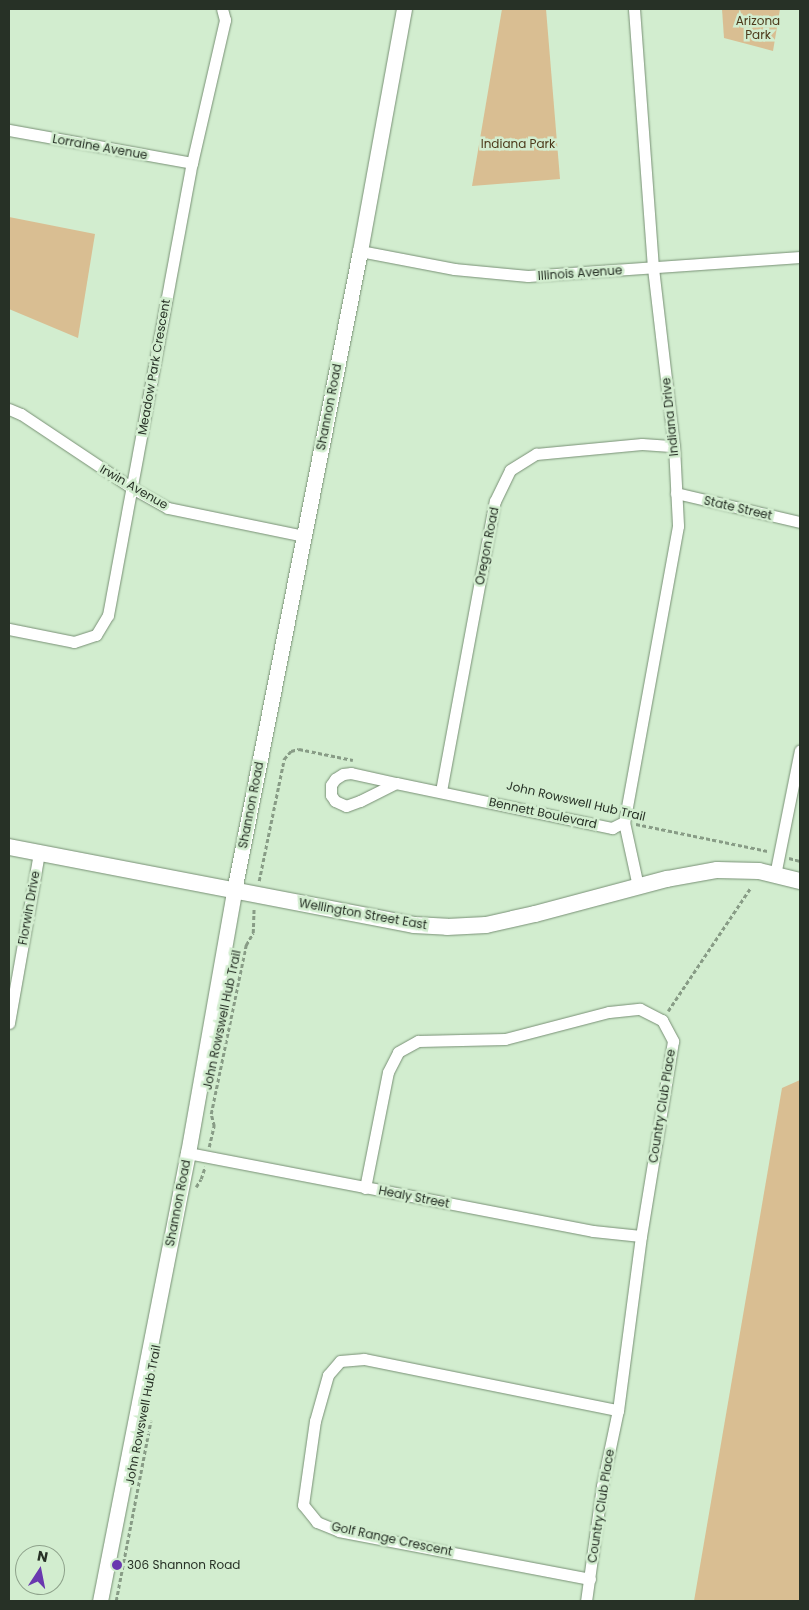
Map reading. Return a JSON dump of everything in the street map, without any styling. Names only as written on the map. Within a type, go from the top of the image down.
[{"type":"main road","name":"Wellington Street East","points":[[9,847],[414,926],[486,925],[535,914],[638,886],[717,870],[757,871],[775,875]]},
{"type":"main road","points":[[775,875],[800,881]]},
{"type":"street","name":"Meadow Park Crescent","points":[[9,628],[74,642],[96,635],[108,615],[192,163],[225,20],[222,9]]},
{"type":"street","name":"Shannon Road","points":[[100,1601],[188,1153],[234,891],[360,251],[404,9]]},
{"type":"street","name":"Indiana Drive","points":[[624,822],[678,526],[674,446],[653,268],[634,9]]},
{"type":"street","name":"Lorraine Avenue","points":[[9,130],[192,163]]},
{"type":"street","name":"Illinois Avenue","points":[[360,251],[454,269],[528,276],[800,256]]},
{"type":"street","name":"Irwin Avenue","points":[[9,409],[21,414],[132,488],[168,508],[304,536]]},
{"type":"street","name":"Oregon Road","points":[[441,792],[495,501],[510,470],[536,454],[642,444],[674,446]]},
{"type":"street","name":"State Street","points":[[676,493],[800,522]]},
{"type":"street","points":[[775,875],[800,750]]},
{"type":"street","name":"Bennett Boulevard","points":[[396,783],[346,806],[335,801],[331,795],[331,785],[335,779],[342,774],[351,773],[612,828],[624,822]]},
{"type":"street","points":[[624,822],[638,886]]},
{"type":"street","name":"Florwin Drive","points":[[9,1023],[39,853]]},
{"type":"street","points":[[365,1188],[388,1072],[398,1052],[418,1041],[505,1039],[609,1012],[640,1010],[662,1020]]},
{"type":"street","name":"Country Club Place","points":[[586,1601],[602,1486],[618,1410],[641,1236],[672,1041],[662,1020]]},
{"type":"street","name":"Healy Street","points":[[188,1153],[593,1231],[641,1236]]},
{"type":"street","name":"Golf Range Crescent","points":[[590,1579],[339,1531],[316,1522],[303,1505],[315,1421],[328,1375],[340,1361],[364,1359],[618,1410]]},
{"type":"path","name":"John Rowswell Hub Trail","points":[[194,1196],[207,1156],[214,1126],[211,1114],[246,945],[253,933],[252,919],[284,759],[291,751],[299,748],[357,761]]},
{"type":"path","name":"John Rowswell Hub Trail","points":[[624,822],[763,849],[779,856],[800,860]]},
{"type":"path","points":[[662,1020],[751,887]]},
{"type":"path","name":"John Rowswell Hub Trail","points":[[116,1601],[151,1418]]},
{"type":"green space","name":"Indiana Park","points":[[502,9],[546,9],[560,179],[472,186]]},
{"type":"green space","name":"Arizona Park","points":[[722,9],[780,9],[773,51],[724,38]]},
{"type":"green space","points":[[9,217],[95,234],[78,338],[9,309]]},
{"type":"green space","points":[[800,1080],[800,1601],[694,1601],[782,1088]]},
{"type":"place","name":"306 Shannon Road","points":[[117,1565]]}]
